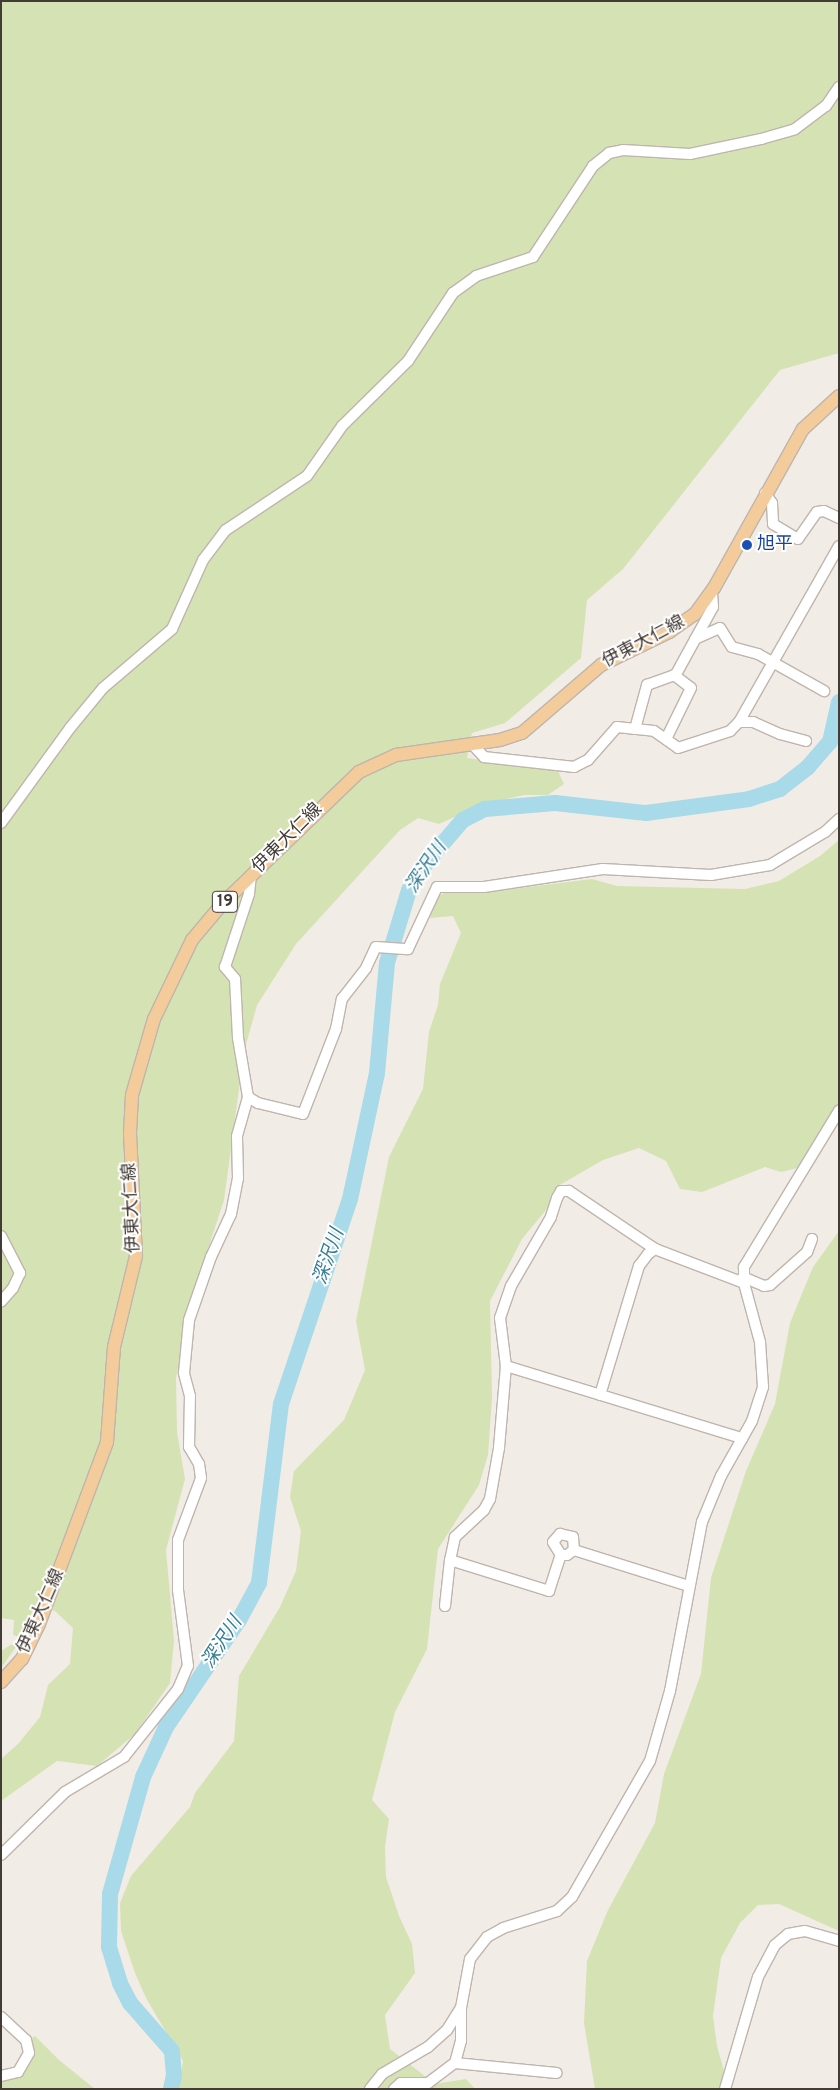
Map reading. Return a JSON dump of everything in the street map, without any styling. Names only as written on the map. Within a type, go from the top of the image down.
[{"type":"main road","name":"伊東大仁線","points":[[1,1682],[22,1659],[39,1624],[108,1442],[114,1347],[136,1256],[130,1112],[141,1055],[181,958],[204,924],[251,875],[341,786],[371,764],[396,755],[472,744],[522,733],[606,662],[684,623],[712,591],[765,493],[803,429],[839,396]]},
{"type":"street","points":[[1,823],[49,756],[103,688],[172,629],[203,560],[226,530],[307,476],[342,426],[408,361],[453,293],[476,276],[534,257],[593,166],[604,157],[624,150],[690,154],[795,129],[826,106],[839,87]]},
{"type":"street","points":[[765,493],[772,503],[773,524],[798,539],[817,512],[824,511],[839,518]]},
{"type":"street","points":[[472,744],[484,757],[574,767],[588,760],[614,728],[635,728],[654,731],[674,747],[686,747],[730,731],[739,722],[839,546]]},
{"type":"street","points":[[635,728],[648,685],[675,676],[713,607],[712,591]]},
{"type":"street","points":[[695,639],[720,628],[732,647],[758,654],[824,691]]},
{"type":"street","points":[[666,739],[691,688],[675,676]]},
{"type":"street","points":[[739,722],[753,722],[780,734],[806,741]]},
{"type":"street","points":[[248,1097],[258,1103],[303,1114],[336,1029],[342,999],[366,968],[376,947],[406,950],[437,887],[484,887],[603,869],[711,875],[770,865],[825,832],[839,819]]},
{"type":"street","points":[[1,1854],[65,1792],[124,1757],[178,1688],[188,1666],[178,1590],[178,1540],[201,1478],[199,1464],[189,1447],[190,1396],[184,1373],[189,1320],[211,1257],[231,1214],[238,1178],[237,1136],[248,1097],[239,1046],[234,979],[226,967],[227,954],[249,894],[251,875]]},
{"type":"street","points":[[394,2089],[401,2083],[428,2083],[455,2063],[461,2041],[461,2008],[474,1951],[494,1932],[557,1911],[565,1905],[589,1870],[650,1762],[661,1729],[689,1586],[709,1502],[760,1400],[764,1369],[744,1280],[746,1262],[839,1111]]},
{"type":"street","points":[[445,1606],[450,1560],[455,1537],[484,1510],[490,1498],[499,1448],[506,1366],[500,1318],[511,1286],[550,1217],[561,1191],[569,1191],[593,1205],[655,1249],[764,1286],[770,1285],[807,1252],[812,1239]]},
{"type":"street","points":[[1,1236],[20,1274],[1,1302]]},
{"type":"street","points":[[600,1395],[640,1266],[648,1254],[655,1249]]},
{"type":"street","points":[[506,1366],[742,1438]]},
{"type":"street","points":[[561,1555],[553,1542],[560,1534],[573,1537],[574,1550]]},
{"type":"street","points":[[561,1555],[574,1550],[689,1586]]},
{"type":"street","points":[[450,1560],[549,1591],[561,1555]]},
{"type":"street","points":[[725,2089],[758,1977],[775,1945],[788,1934],[805,1931],[839,1941]]},
{"type":"street","points":[[370,2089],[382,2074],[437,2040],[461,2008]]},
{"type":"street","points":[[1,2017],[26,2040],[29,2053],[18,2072],[1,2076]]},
{"type":"street","points":[[455,2063],[557,2073]]},
{"type":"green space","points":[[1,1],[839,1],[839,353],[780,370],[623,569],[587,600],[581,658],[505,723],[472,733],[467,758],[557,769],[564,784],[548,795],[524,795],[481,805],[439,824],[418,818],[400,830],[296,944],[257,1005],[244,1052],[224,1200],[193,1295],[176,1378],[177,1432],[185,1479],[166,1550],[174,1641],[170,1683],[135,1734],[97,1766],[57,1761],[1,1801],[1,1759],[18,1744],[40,1717],[48,1685],[70,1664],[73,1628],[55,1611],[36,1605],[19,1637],[13,1635],[14,1620],[1,1618]]},
{"type":"green space","points":[[839,840],[839,1121],[801,1167],[781,1172],[765,1167],[702,1192],[680,1189],[666,1161],[639,1148],[603,1160],[558,1186],[546,1210],[522,1239],[490,1301],[492,1398],[488,1455],[479,1485],[438,1549],[427,1649],[395,1712],[372,1800],[389,1819],[385,1847],[386,1877],[399,1916],[412,1944],[415,1973],[385,2015],[390,2049],[435,2084],[466,2079],[475,2089],[179,2089],[183,2061],[146,1998],[135,1973],[121,1931],[120,1903],[131,1876],[190,1807],[195,1793],[234,1741],[239,1676],[280,1607],[296,1571],[301,1531],[290,1497],[294,1471],[344,1420],[365,1370],[356,1321],[389,1157],[423,1089],[429,1032],[438,1005],[440,984],[461,933],[453,916],[430,918],[433,906],[439,896],[447,891],[479,893],[592,879],[617,886],[745,889],[779,881],[820,856]]},
{"type":"green space","points":[[839,1231],[839,1931],[779,1904],[758,1905],[740,1923],[721,1958],[713,2016],[717,2046],[729,2089],[595,2089],[584,2023],[587,1961],[608,1910],[655,1823],[664,1774],[701,1674],[711,1578],[746,1471],[775,1404],[790,1323],[813,1267]]},
{"type":"green space","points":[[12,1644],[16,1647],[1,1668],[1,1651]]},
{"type":"green space","points":[[35,2036],[59,2060],[95,2089],[1,2089],[1,2080],[12,2079],[31,2063],[31,2039]]},
{"type":"waterway","name":"深沢川","points":[[171,2089],[174,2075],[172,2051],[130,2003],[120,1983],[109,1947],[110,1894],[143,1777],[166,1727],[239,1620],[259,1583],[281,1404],[350,1199],[377,1073],[387,963],[409,890],[425,864],[463,820],[485,809],[555,803],[646,813],[749,799],[780,789],[808,767],[830,742],[839,702]]},
{"type":"place","name":"旭平","points":[[747,545]]}]
